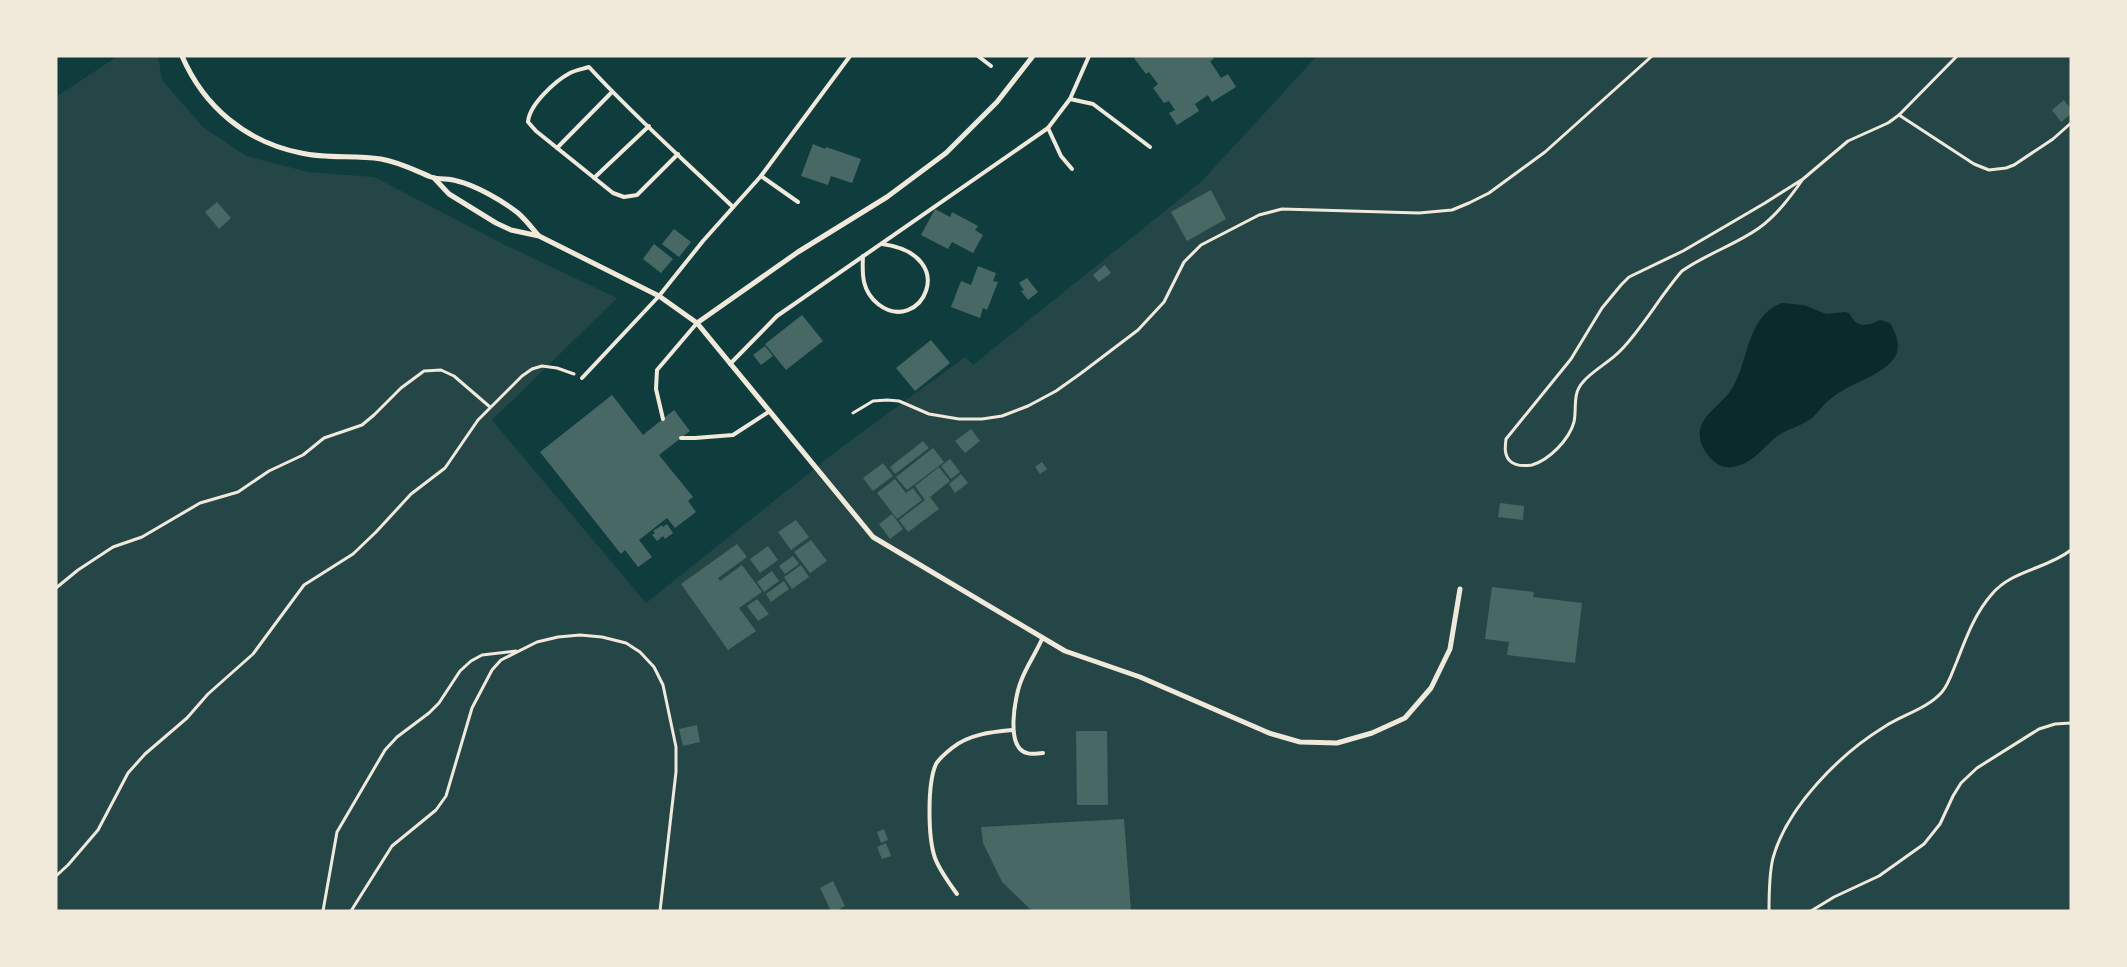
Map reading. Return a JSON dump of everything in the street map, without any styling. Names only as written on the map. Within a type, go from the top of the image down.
[{"type":"street","points":[[182,56],[191,77],[203,94],[222,114],[245,132],[266,142],[301,154],[384,160],[434,178],[458,181],[490,195],[518,213],[539,236]]},
{"type":"street","points":[[697,323],[798,252],[886,197],[946,153],[997,102],[1032,56]]},
{"type":"street","points":[[434,178],[450,194],[496,224],[511,230],[539,236],[660,296],[697,323],[873,537],[1012,618],[1065,652],[1140,676],[1269,732],[1300,742],[1337,743],[1372,733],[1404,718],[1431,688],[1450,649],[1460,589]]},
{"type":"lane","points":[[582,378],[660,296],[761,176],[850,56]]},
{"type":"lane","points":[[978,56],[991,66]]},
{"type":"lane","points":[[730,364],[778,316],[1048,128],[1070,99],[1089,56]]},
{"type":"lane","points":[[678,154],[637,195],[624,197],[612,193],[557,148],[528,122],[528,115],[546,91],[570,73],[589,68],[733,207]]},
{"type":"lane","points":[[557,148],[612,92]]},
{"type":"lane","points":[[1070,99],[1093,104],[1150,148]]},
{"type":"lane","points":[[594,178],[648,126]]},
{"type":"lane","points":[[1048,128],[1060,156],[1072,170]]},
{"type":"lane","points":[[761,176],[798,202]]},
{"type":"lane","points":[[864,256],[863,283],[868,294],[876,302],[892,311],[901,312],[917,305],[927,290],[928,281],[923,264],[907,250],[897,246],[881,244]]},
{"type":"lane","points":[[663,419],[656,389],[657,370],[697,323]]},
{"type":"lane","points":[[682,438],[733,435],[770,411]]},
{"type":"lane","points":[[1042,639],[1021,680],[1016,697],[1013,730],[1016,742],[1027,754],[1043,753]]},
{"type":"lane","points":[[957,894],[935,858],[930,808],[931,783],[936,763],[953,747],[980,734],[1013,730]]},
{"type":"path","points":[[852,413],[873,401],[887,400],[898,401],[929,414],[959,419],[982,419],[1002,416],[1028,406],[1056,391],[1138,330],[1164,302],[1184,262],[1201,245],[1259,215],[1282,209],[1304,208],[1399,213],[1452,210],[1489,193],[1545,152],[1652,56]]},
{"type":"path","points":[[1804,179],[1791,196],[1760,227],[1682,271],[1621,350],[1583,382],[1576,394],[1574,423],[1563,441],[1553,452],[1532,464],[1524,466],[1511,462],[1506,456],[1504,448],[1510,433],[1571,359],[1602,308],[1620,284],[1629,277],[1692,247],[1804,179],[1848,140],[1888,123],[1899,115],[1957,56]]},
{"type":"path","points":[[1899,115],[1974,164],[1989,170],[2014,165],[2053,139],[2071,123]]},
{"type":"path","points":[[56,876],[98,830],[122,783],[145,754],[187,718],[217,686],[245,662],[304,585],[353,554],[411,494],[445,468],[490,407],[522,376],[532,369],[542,366],[570,371],[582,378]]},
{"type":"path","points":[[56,588],[78,570],[113,547],[142,536],[200,503],[238,492],[269,471],[303,455],[324,438],[362,424],[374,415],[401,388],[424,371],[442,370],[454,376],[490,407]]},
{"type":"path","points":[[1769,911],[1773,858],[1779,841],[1790,821],[1820,778],[1874,733],[1896,719],[1918,709],[1943,691],[1967,635],[1984,603],[1993,592],[2014,577],[2056,560],[2071,550]]},
{"type":"path","points":[[351,911],[392,846],[436,810],[446,796],[472,708],[492,670],[500,660],[517,651],[558,637],[580,635],[602,637],[626,643],[640,652],[654,667],[663,685],[676,747],[676,772],[660,911]]},
{"type":"path","points":[[323,911],[337,832],[385,750],[397,737],[429,714],[439,703],[460,671],[470,661],[482,655],[517,651]]},
{"type":"path","points":[[1811,911],[1834,897],[1879,876],[1924,844],[1940,824],[1961,783],[1977,768],[2040,729],[2055,724],[2071,723]]},
{"type":"shaded area","points":[[118,56],[158,56],[162,80],[203,127],[246,156],[308,172],[374,177],[503,244],[617,298],[492,420],[646,603],[838,450],[965,357],[973,365],[1201,182],[1317,56],[2071,56],[2071,911],[56,911],[56,97]]},
{"type":"shaded area","points":[[1782,303],[1804,305],[1826,314],[1849,313],[1855,322],[1862,325],[1880,320],[1890,323],[1898,342],[1896,355],[1887,366],[1832,397],[1809,420],[1776,437],[1746,463],[1733,467],[1719,465],[1713,461],[1703,448],[1700,433],[1701,426],[1707,416],[1727,396],[1734,385],[1751,338],[1762,317]]},
{"type":"building","points":[[1136,56],[1212,56],[1214,59],[1210,61],[1221,78],[1228,74],[1236,87],[1212,102],[1208,95],[1195,104],[1199,111],[1177,125],[1169,113],[1175,110],[1169,101],[1164,103],[1153,88],[1158,84],[1149,72],[1146,74],[1134,58]]},
{"type":"building","points":[[2064,100],[2071,109],[2071,114],[2061,122],[2052,110]]},
{"type":"building","points":[[813,144],[861,159],[852,183],[831,176],[828,185],[801,176]]},
{"type":"building","points":[[1211,190],[1226,219],[1187,241],[1171,212]]},
{"type":"building","points":[[217,202],[231,218],[219,229],[205,212]]},
{"type":"building","points":[[935,209],[950,217],[952,212],[978,226],[975,230],[983,235],[973,253],[952,242],[948,249],[921,235]]},
{"type":"building","points":[[674,229],[691,242],[679,257],[662,244]]},
{"type":"building","points":[[654,244],[673,259],[661,273],[643,259]]},
{"type":"building","points":[[1105,265],[1111,273],[1099,282],[1093,275]]},
{"type":"building","points":[[978,266],[996,273],[993,281],[998,282],[987,310],[983,308],[980,318],[951,307],[961,281],[971,285]]},
{"type":"building","points":[[1027,278],[1038,292],[1028,300],[1021,291],[1024,290],[1019,283]]},
{"type":"building","points":[[802,315],[823,341],[786,370],[765,344]]},
{"type":"building","points":[[931,340],[950,363],[915,391],[896,368]]},
{"type":"building","points":[[765,346],[773,356],[761,365],[753,355]]},
{"type":"building","points":[[612,395],[643,435],[674,410],[690,431],[659,455],[693,497],[688,501],[696,512],[675,528],[667,518],[639,540],[652,557],[638,567],[625,550],[621,554],[540,452]]},
{"type":"building","points":[[971,429],[980,441],[965,453],[955,441]]},
{"type":"building","points":[[923,441],[929,448],[895,474],[890,467]]},
{"type":"building","points":[[933,448],[944,462],[907,490],[896,477]]},
{"type":"building","points":[[950,459],[960,472],[951,479],[941,466]]},
{"type":"building","points":[[1042,462],[1047,469],[1040,474],[1035,467]]},
{"type":"building","points":[[883,463],[893,476],[873,491],[863,478]]},
{"type":"building","points":[[939,467],[950,481],[930,497],[939,509],[908,532],[899,520],[925,500],[915,486]]},
{"type":"building","points":[[961,474],[968,483],[955,493],[949,484]]},
{"type":"building","points":[[895,479],[906,493],[913,488],[922,500],[897,519],[877,493]]},
{"type":"building","points":[[1500,503],[1524,506],[1523,520],[1498,517]]},
{"type":"building","points":[[892,514],[903,529],[890,539],[879,524]]},
{"type":"building","points":[[796,520],[809,537],[791,550],[778,532]]},
{"type":"building","points":[[667,524],[673,533],[665,539],[663,536],[657,541],[652,535],[655,533],[653,531]]},
{"type":"building","points":[[811,540],[827,561],[810,573],[794,552]]},
{"type":"building","points":[[737,544],[747,557],[718,578],[720,581],[742,565],[762,592],[739,608],[756,631],[728,650],[681,584]]},
{"type":"building","points":[[768,546],[778,560],[760,573],[750,559]]},
{"type":"building","points":[[793,556],[799,564],[785,574],[779,566]]},
{"type":"building","points":[[801,565],[809,577],[792,589],[784,577]]},
{"type":"building","points":[[772,571],[779,581],[764,592],[757,582]]},
{"type":"building","points":[[784,581],[789,589],[771,602],[766,594]]},
{"type":"building","points":[[1492,587],[1534,592],[1533,597],[1582,603],[1575,663],[1507,655],[1509,642],[1485,639]]},
{"type":"building","points":[[757,599],[769,614],[758,621],[747,606]]},
{"type":"building","points":[[697,725],[700,742],[683,746],[679,729]]},
{"type":"building","points":[[1076,731],[1107,731],[1108,805],[1077,805]]},
{"type":"building","points":[[1124,819],[1131,911],[1032,911],[1002,882],[983,843],[981,827]]},
{"type":"building","points":[[884,829],[888,840],[881,843],[877,832]]},
{"type":"building","points":[[886,843],[891,856],[882,859],[877,847]]},
{"type":"building","points":[[833,881],[845,906],[836,911],[831,911],[820,888]]}]
